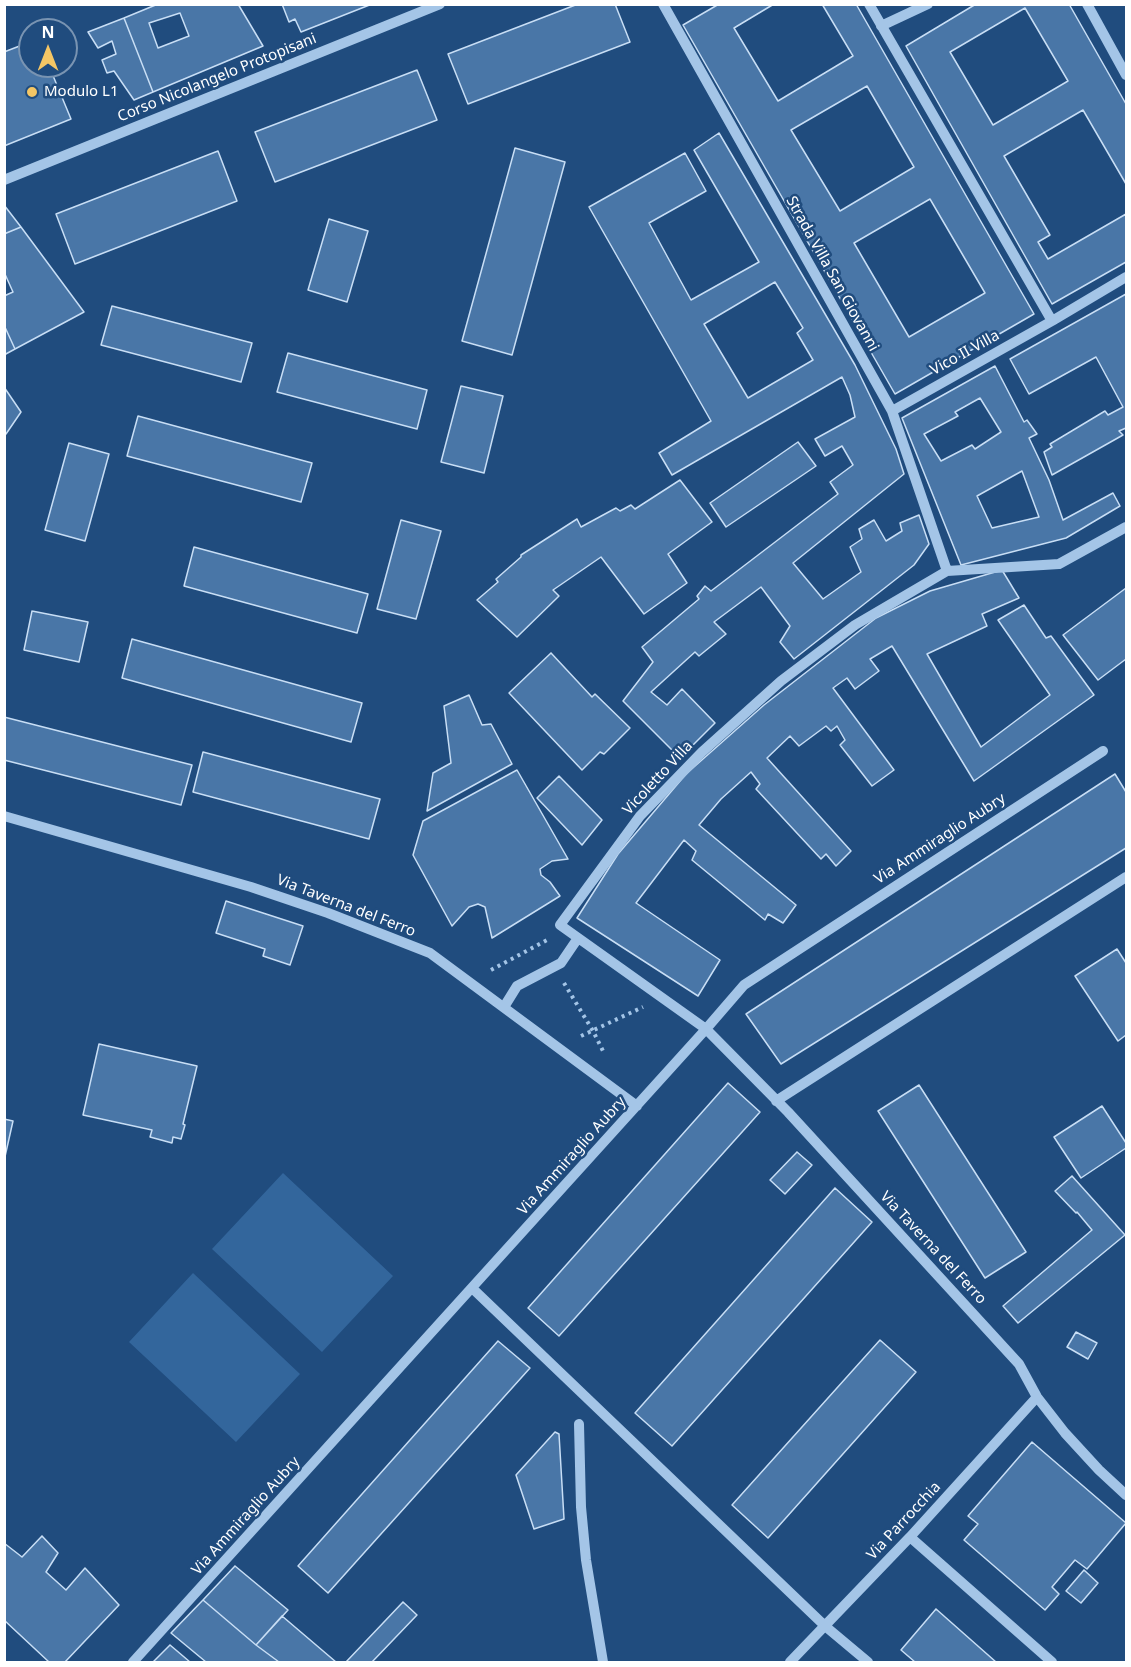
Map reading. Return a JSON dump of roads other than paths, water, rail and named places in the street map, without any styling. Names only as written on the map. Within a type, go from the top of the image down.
[{"type":"street","name":"Corso Nicolangelo Protopisani","points":[[4,180],[440,4]]},
{"type":"street","name":"Strada Villa San Giovanni","points":[[663,4],[892,411],[947,571]]},
{"type":"street","points":[[868,4],[1053,321]]},
{"type":"street","points":[[881,26],[928,4]]},
{"type":"street","points":[[1086,4],[1126,75]]},
{"type":"street","name":"Vico II Villa","points":[[892,411],[1053,321],[1126,277]]},
{"type":"street","points":[[947,571],[1059,564],[1126,527]]},
{"type":"street","name":"Vicoletto Villa","points":[[706,1029],[560,925],[640,816],[702,752],[781,681],[855,625],[947,571]]},
{"type":"street","name":"Via Ammiraglio Aubry","points":[[133,1662],[744,986],[1103,751]]},
{"type":"street","name":"Via Taverna del Ferro","points":[[4,816],[251,886],[430,953],[637,1106]]},
{"type":"street","points":[[776,1101],[1126,877]]},
{"type":"street","points":[[504,1007],[517,986],[561,963],[578,938]]},
{"type":"street","name":"Via Taverna del Ferro","points":[[706,1029],[776,1101],[1019,1364],[1037,1397],[1065,1433],[1126,1495]]},
{"type":"street","points":[[472,1288],[825,1626],[868,1662]]},
{"type":"street","name":"Via Parrocchia","points":[[790,1662],[910,1537],[1037,1397]]},
{"type":"street","points":[[579,1424],[581,1507],[586,1560],[603,1662]]},
{"type":"street","points":[[910,1537],[1052,1662]]},
{"type":"place","name":"Modulo L1","points":[[32,92]]}]
